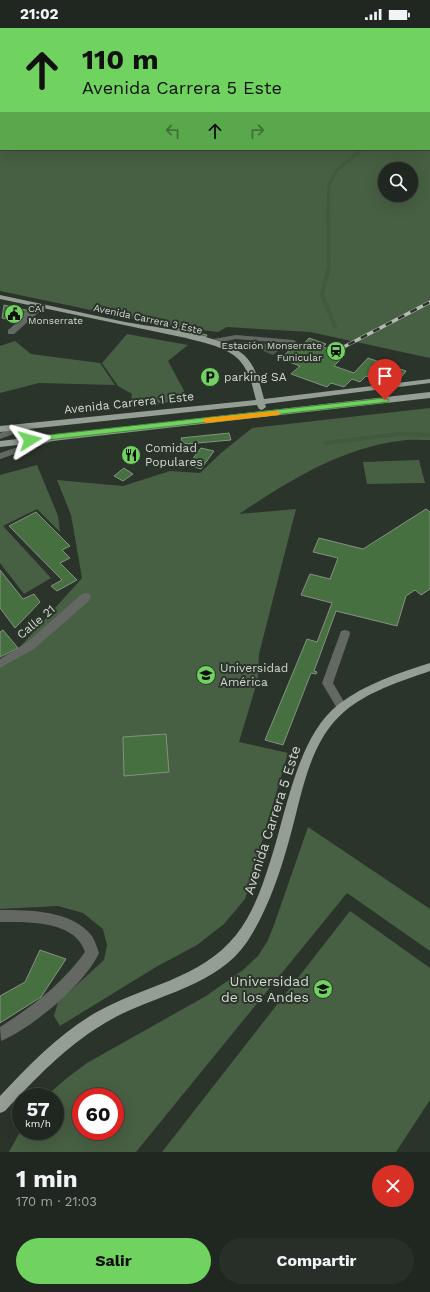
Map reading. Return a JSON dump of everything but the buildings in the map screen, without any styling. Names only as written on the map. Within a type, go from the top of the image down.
[{"type":"main road","name":"Avenida Carrera 3 Este","points":[[0,297],[211,342],[225,348],[242,358],[248,365],[264,415]]},
{"type":"main road","points":[[260,402],[430,381]]},
{"type":"main road","points":[[0,444],[430,395]]},
{"type":"main road","name":"Avenida Carrera 1 Este","points":[[0,429],[260,402]]},
{"type":"main road","name":"Avenida Carrera 5 Este","points":[[0,1106],[49,1058],[86,1028],[120,1008],[206,970],[219,961],[240,940],[256,915],[268,890],[309,752],[320,730],[342,707],[354,699],[395,680],[430,667]]},
{"type":"street","points":[[11,332],[42,306]]},
{"type":"street","points":[[211,342],[236,337],[293,342]]},
{"type":"street","points":[[0,436],[28,425]]},
{"type":"street","points":[[0,456],[60,436]]},
{"type":"street","name":"Calle 21","points":[[0,664],[30,646],[86,597]]},
{"type":"street","points":[[342,707],[327,683],[345,634]]},
{"type":"street","points":[[0,916],[39,918],[73,927],[82,933],[88,940],[92,953],[62,992],[51,1002],[41,1010],[1,1034]]},
{"type":"green space","points":[[0,150],[430,150],[430,358],[310,332],[227,327],[218,332],[162,325],[0,291]]},
{"type":"green space","points":[[127,334],[188,345],[168,361],[189,400],[133,406],[131,400],[132,394],[118,386],[102,363]]},
{"type":"green space","points":[[15,341],[31,354],[100,363],[115,385],[39,383],[0,393],[0,346]]},
{"type":"green space","points":[[241,342],[285,345],[273,355]]},
{"type":"green space","name":"Universidad América","points":[[430,408],[430,440],[407,440],[377,445],[335,459],[315,468],[239,514],[296,509],[259,654],[258,679],[239,742],[288,753],[245,899],[224,924],[197,945],[156,967],[60,1026],[54,1016],[58,1002],[104,960],[107,945],[103,929],[83,913],[58,906],[0,909],[0,659],[20,647],[82,578],[71,515],[57,480],[123,486],[170,471],[200,473],[221,453],[252,428]]},
{"type":"green space","points":[[419,460],[425,483],[367,484],[363,462]]},
{"type":"green space","points":[[37,465],[58,516],[60,532],[37,509],[3,526],[51,578],[24,594],[0,563],[0,475]]},
{"type":"green space","points":[[308,827],[430,909],[430,951],[347,893],[136,1152],[9,1152],[16,1140],[64,1140],[64,1088],[55,1088],[87,1063],[206,996],[243,970],[258,956],[268,940]]},
{"type":"green space","points":[[350,911],[430,968],[430,1100],[396,1152],[162,1152]]},
{"type":"waterway","points":[[328,212],[329,184],[337,170],[360,150]]},
{"type":"waterway","points":[[328,212],[329,266],[322,295],[335,327]]},
{"type":"waterway","points":[[326,443],[399,434],[430,435]]},
{"type":"railway","points":[[336,351],[430,302]]},
{"type":"slow traffic","points":[[206,421],[277,413]]},
{"type":"place","name":"CAI Monserrate","points":[[14,314]]},
{"type":"place","name":"Estación Monserrate Funicular","points":[[336,351]]},
{"type":"place","name":"parking SA","points":[[210,377]]},
{"type":"place","name":"Comidad Populares","points":[[131,455]]},
{"type":"place","name":"Universidad América","points":[[206,675]]},
{"type":"place","name":"Universidad de los Andes","points":[[323,989]]},
{"type":"route","points":[[30,440],[264,415],[385,400]]}]
